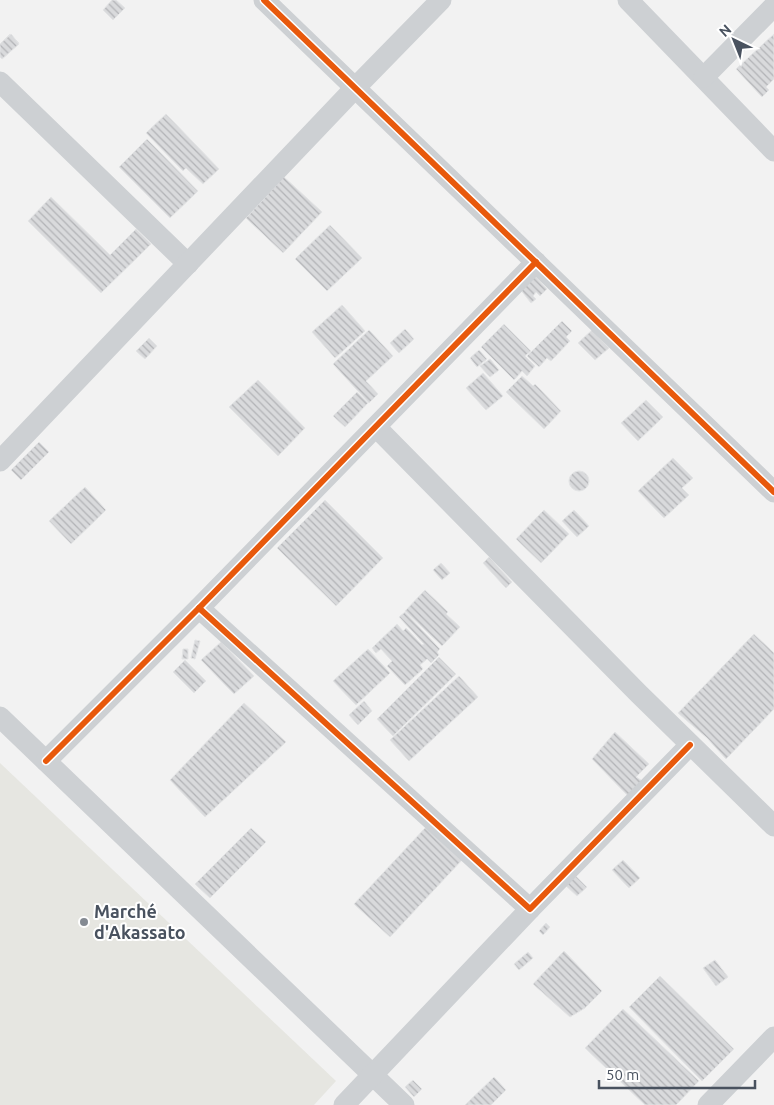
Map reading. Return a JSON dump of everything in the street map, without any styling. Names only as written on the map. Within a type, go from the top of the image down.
[{"type":"street","points":[[264,0],[774,492]]},
{"type":"street","points":[[0,461],[441,0]]},
{"type":"street","points":[[628,0],[774,151]]},
{"type":"street","points":[[704,77],[774,6]]},
{"type":"street","points":[[0,82],[188,264]]},
{"type":"street","points":[[46,761],[199,608],[536,262]]},
{"type":"street","points":[[376,427],[690,745],[774,826]]},
{"type":"street","points":[[199,608],[530,909]]},
{"type":"street","points":[[0,716],[404,1105]]},
{"type":"street","points":[[344,1105],[530,909],[690,745]]},
{"type":"street","points":[[708,1105],[774,1037]]},
{"type":"shaded area","name":"Marché d'Akassato","points":[[0,763],[336,1081],[314,1105],[0,1105]]},
{"type":"building","points":[[112,0],[116,0],[125,8],[113,20],[103,10]]},
{"type":"building","points":[[10,34],[19,43],[2,59],[0,56],[0,44]]},
{"type":"building","points":[[11,34],[19,44],[2,59],[0,57],[0,44]]},
{"type":"building","points":[[774,34],[774,79],[766,87],[769,90],[762,97],[736,69]]},
{"type":"building","points":[[166,114],[219,169],[203,184],[186,168],[183,171],[146,133]]},
{"type":"building","points":[[147,139],[198,191],[170,218],[119,167]]},
{"type":"building","points":[[284,177],[322,212],[283,253],[246,218]]},
{"type":"building","points":[[51,197],[110,255],[136,229],[151,244],[101,293],[28,221]]},
{"type":"building","points":[[330,225],[362,258],[327,291],[295,259]]},
{"type":"building","points":[[535,276],[547,289],[540,296],[536,292],[533,296],[536,299],[531,303],[520,289]]},
{"type":"building","points":[[342,305],[365,331],[335,358],[312,332]]},
{"type":"building","points":[[562,321],[572,331],[566,337],[570,341],[551,361],[547,358],[539,367],[527,356]]},
{"type":"building","points":[[504,324],[531,351],[525,356],[535,366],[527,376],[522,371],[514,380],[481,347]]},
{"type":"building","points":[[405,329],[414,339],[399,353],[390,343]]},
{"type":"building","points":[[369,330],[393,356],[366,381],[378,394],[369,403],[333,364]]},
{"type":"building","points":[[592,330],[609,348],[595,360],[578,343]]},
{"type":"building","points":[[149,338],[157,346],[145,359],[136,351]]},
{"type":"building","points":[[479,350],[487,359],[477,367],[470,358]]},
{"type":"building","points":[[490,359],[499,370],[490,377],[480,366]]},
{"type":"building","points":[[483,373],[503,396],[486,410],[466,388]]},
{"type":"building","points":[[522,376],[533,386],[535,384],[561,411],[544,429],[506,392]]},
{"type":"building","points":[[258,380],[305,428],[278,456],[229,407]]},
{"type":"building","points":[[357,392],[368,403],[345,427],[333,416]]},
{"type":"building","points":[[646,400],[663,417],[638,441],[621,423]]},
{"type":"building","points":[[39,442],[49,452],[21,480],[11,470]]},
{"type":"building","points":[[673,458],[693,478],[682,488],[689,495],[664,518],[638,491]]},
{"type":"building","points":[[579,471],[586,474],[589,481],[586,488],[579,491],[572,488],[569,481],[572,474]]},
{"type":"building","points":[[85,487],[106,510],[71,544],[49,521]]},
{"type":"building","points":[[325,500],[383,558],[336,606],[277,548]]},
{"type":"building","points":[[544,510],[569,534],[541,563],[516,539]]},
{"type":"building","points":[[574,510],[589,526],[577,537],[562,521]]},
{"type":"building","points":[[489,557],[512,582],[506,588],[483,563]]},
{"type":"building","points":[[441,563],[450,573],[442,580],[433,570]]},
{"type":"building","points":[[425,590],[448,612],[446,614],[460,627],[442,646],[405,611]]},
{"type":"building","points":[[405,612],[440,649],[437,652],[439,655],[431,663],[427,659],[420,665],[423,669],[405,685],[387,666],[392,661],[381,649],[376,653],[372,648],[397,624],[403,631],[406,628],[422,645],[424,644],[399,617]]},
{"type":"building","points":[[754,634],[774,653],[774,709],[726,759],[707,738],[678,713]]},
{"type":"building","points":[[195,640],[200,641],[195,659],[191,658]]},
{"type":"building","points":[[221,642],[254,676],[234,694],[201,660]]},
{"type":"building","points":[[183,649],[188,649],[188,659],[182,659]]},
{"type":"building","points":[[368,649],[390,673],[356,705],[333,681]]},
{"type":"building","points":[[439,657],[456,674],[393,736],[377,719]]},
{"type":"building","points":[[185,660],[206,681],[194,693],[173,672]]},
{"type":"building","points":[[459,676],[478,697],[409,761],[390,740]]},
{"type":"building","points":[[364,701],[372,711],[358,725],[349,715]]},
{"type":"building","points":[[244,703],[286,742],[205,817],[170,780]]},
{"type":"building","points":[[615,732],[649,764],[636,777],[644,782],[629,797],[592,759]]},
{"type":"building","points":[[426,827],[462,860],[390,937],[354,904]]},
{"type":"building","points":[[251,828],[266,842],[210,898],[195,884]]},
{"type":"building","points":[[623,860],[640,878],[629,888],[612,870]]},
{"type":"building","points":[[575,875],[587,887],[577,896],[565,885]]},
{"type":"building","points":[[546,923],[550,927],[543,935],[539,931]]},
{"type":"building","points":[[564,951],[602,991],[585,1008],[570,1017],[533,984]]},
{"type":"building","points":[[528,952],[533,958],[519,970],[514,964]]},
{"type":"building","points":[[715,960],[728,977],[716,986],[703,968]]},
{"type":"building","points":[[660,976],[734,1049],[702,1081],[629,1007]]},
{"type":"building","points":[[623,1009],[699,1081],[676,1105],[645,1105],[585,1048]]},
{"type":"building","points":[[494,1077],[506,1090],[491,1105],[465,1105]]},
{"type":"building","points":[[413,1080],[422,1089],[414,1097],[405,1087]]},
{"type":"cycle path","points":[[264,0],[774,492]]},
{"type":"cycle path","points":[[46,761],[199,608],[536,262]]},
{"type":"cycle path","points":[[199,608],[530,909],[690,745]]},
{"type":"place","name":"Marché d'Akassato","points":[[84,922]]}]
